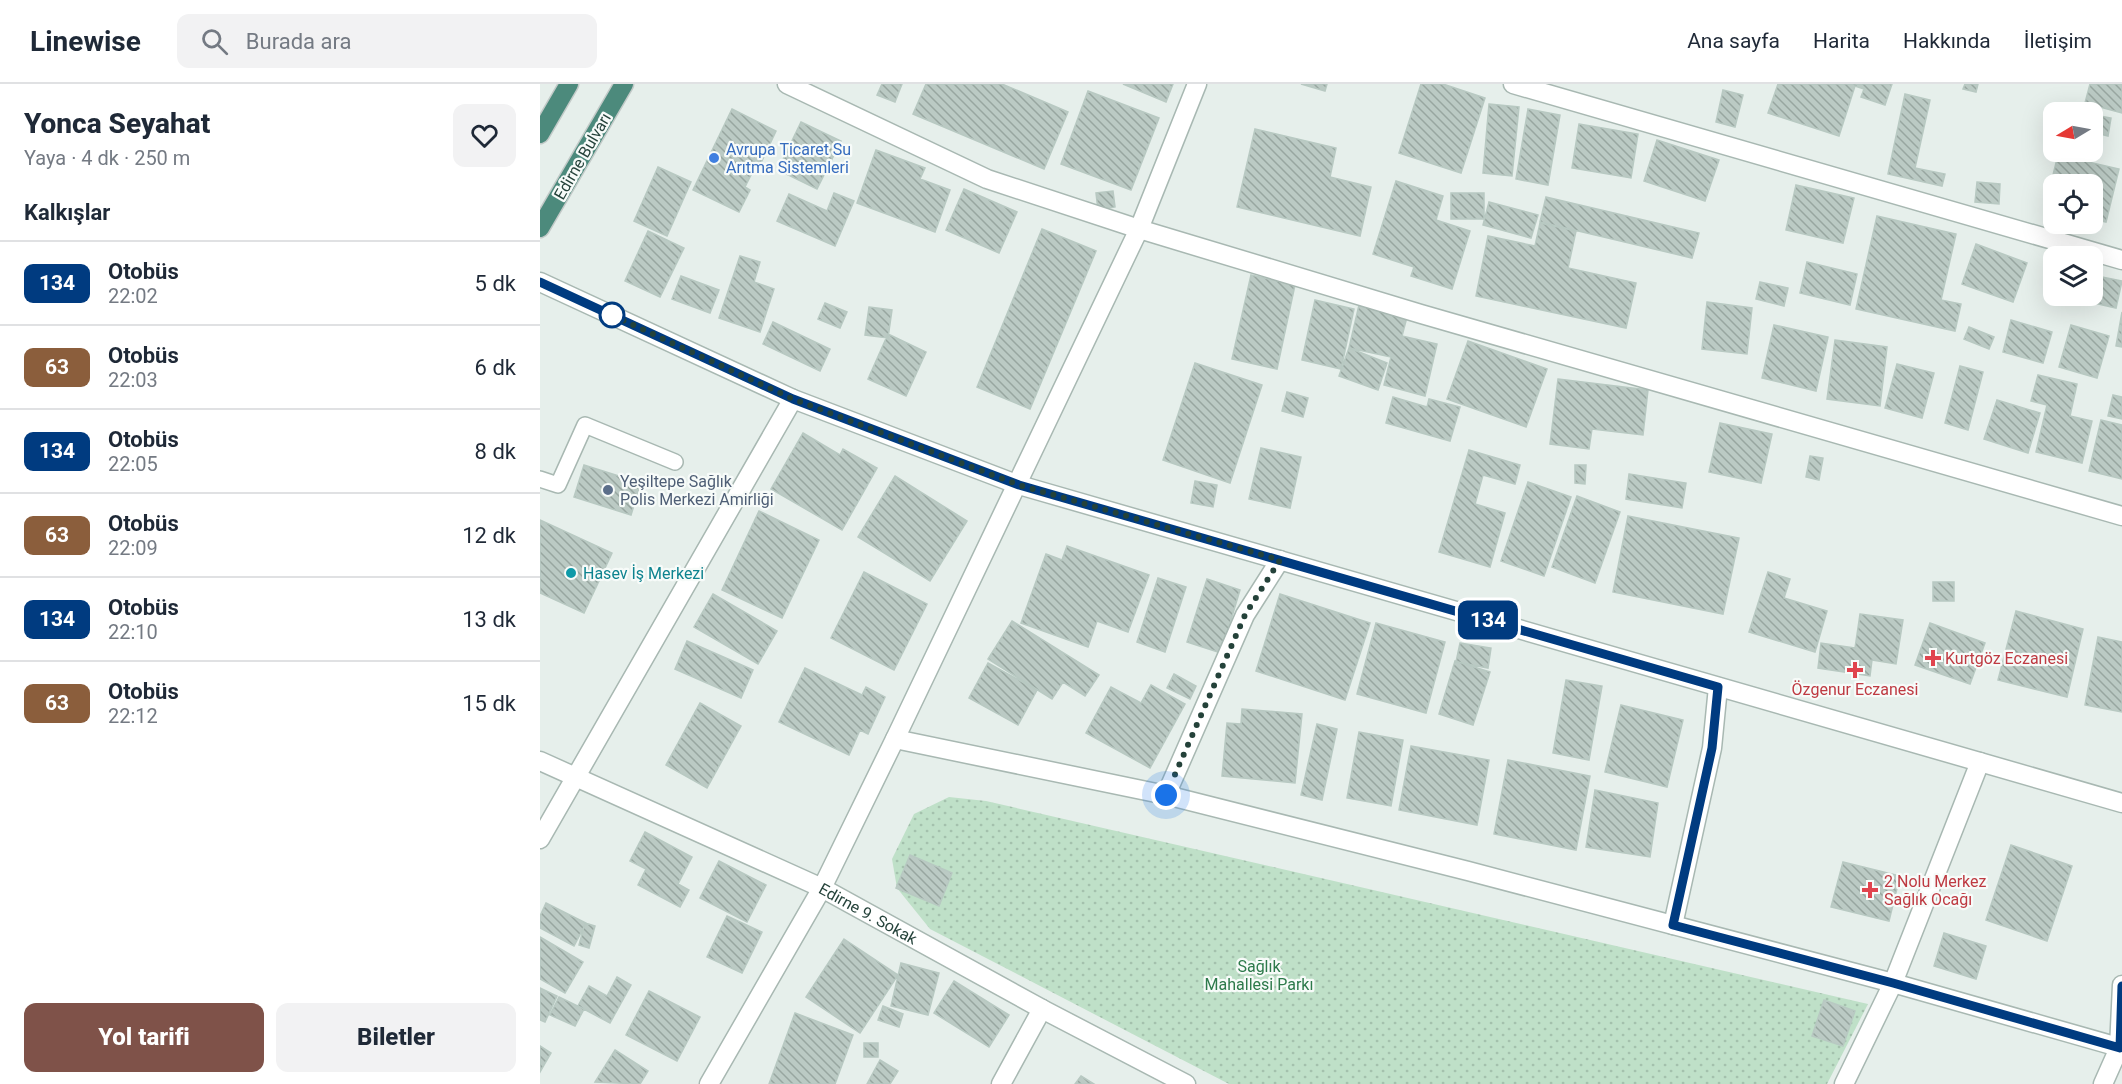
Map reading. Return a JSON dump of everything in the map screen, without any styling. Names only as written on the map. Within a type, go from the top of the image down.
[{"type":"highway","points":[[540,134],[569,84]]},
{"type":"highway","name":"Edirne Bulvarı","points":[[540,228],[624,84]]},
{"type":"street","points":[[787,84],[987,179],[1139,229],[1433,317],[2122,516]]},
{"type":"street","points":[[709,1084],[822,888],[1019,485],[1139,229],[1197,84]]},
{"type":"street","points":[[1513,84],[2122,260]]},
{"type":"street","points":[[540,282],[793,399],[1019,485],[2122,803]]},
{"type":"street","points":[[540,839],[793,399]]},
{"type":"street","points":[[1166,795],[1245,615],[1280,560]]},
{"type":"street","points":[[1673,925],[1712,748],[1718,687]]},
{"type":"street","points":[[895,739],[1166,795],[1893,983],[2121,1048]]},
{"type":"street","name":"Edirne 9. Sokak","points":[[540,761],[822,888],[1042,1009],[1186,1084]]},
{"type":"street","points":[[1844,1084],[1893,983],[1980,762]]},
{"type":"street","points":[[2103,1084],[2121,1048],[2122,987]]},
{"type":"street","points":[[1001,1084],[1042,1009]]},
{"type":"lane","points":[[540,479],[558,485],[585,425],[675,462]]},
{"type":"green space","name":"Sağlık Mahallesi Parkı","points":[[949,797],[986,801],[1868,1004],[1827,1084],[1229,1084],[930,929],[897,888],[892,859],[914,814]]},
{"type":"building","points":[[882,84],[902,84],[895,102],[877,95]]},
{"type":"building","points":[[926,84],[1002,84],[1068,112],[1044,169],[913,114]]},
{"type":"building","points":[[1123,84],[1173,84],[1166,102]]},
{"type":"building","points":[[1301,84],[1327,84],[1325,91]]},
{"type":"building","points":[[1421,84],[1443,84],[1485,98],[1461,173],[1399,153]]},
{"type":"building","points":[[1778,84],[1892,84],[1885,105],[1861,97],[1864,89],[1855,86],[1839,136],[1768,113]]},
{"type":"building","points":[[1965,84],[1978,84],[1976,92],[1963,89]]},
{"type":"building","points":[[2090,84],[2122,84],[2122,113],[2103,108],[2103,102],[2085,102]]},
{"type":"building","points":[[1723,90],[1743,95],[1735,127],[1716,122]]},
{"type":"building","points":[[1088,91],[1159,118],[1131,190],[1061,164]]},
{"type":"building","points":[[1905,94],[1930,100],[1915,168],[1945,174],[1942,186],[1888,174]]},
{"type":"building","points":[[1489,104],[1519,107],[1512,176],[1483,173]]},
{"type":"building","points":[[732,109],[776,131],[759,167],[756,165],[745,187],[750,190],[739,212],[693,190]]},
{"type":"building","points":[[1528,109],[1560,115],[1548,185],[1516,179]]},
{"type":"building","points":[[2103,117],[2111,118],[2108,136],[2103,135]]},
{"type":"building","points":[[801,122],[841,141],[817,189],[778,170]]},
{"type":"building","points":[[1579,124],[1638,134],[1631,178],[1572,168]]},
{"type":"building","points":[[1255,129],[1336,148],[1330,177],[1371,187],[1360,236],[1237,207]]},
{"type":"building","points":[[1657,140],[1719,160],[1705,201],[1644,181]]},
{"type":"building","points":[[876,150],[925,168],[920,179],[950,190],[935,232],[857,203]]},
{"type":"building","points":[[2056,162],[2088,162],[2119,169],[2106,222],[2103,221],[2103,174],[2053,174]]},
{"type":"building","points":[[658,167],[691,182],[667,236],[634,221]]},
{"type":"building","points":[[1396,181],[1443,196],[1436,220],[1470,231],[1452,289],[1411,276],[1414,267],[1373,254]]},
{"type":"building","points":[[1977,182],[2000,184],[1999,204],[1975,202]]},
{"type":"building","points":[[1796,185],[1854,198],[1843,243],[1786,230]]},
{"type":"building","points":[[964,189],[1017,212],[999,253],[946,230]]},
{"type":"building","points":[[1113,191],[1115,207],[1098,210],[1096,193]]},
{"type":"building","points":[[834,193],[854,201],[835,246],[777,221],[789,194],[827,211]]},
{"type":"building","points":[[1451,193],[1484,193],[1484,219],[1451,219]]},
{"type":"building","points":[[1546,197],[1699,233],[1692,258],[1540,222]]},
{"type":"building","points":[[1489,202],[1538,215],[1531,238],[1483,225]]},
{"type":"building","points":[[1877,216],[1956,234],[1941,300],[1961,304],[1955,331],[1856,309]]},
{"type":"building","points":[[1540,223],[1576,231],[1568,268],[1636,283],[1626,328],[1476,296],[1488,236],[1535,246]]},
{"type":"building","points":[[1042,229],[1096,251],[1030,409],[977,387]]},
{"type":"building","points":[[648,231],[684,248],[660,297],[625,281]]},
{"type":"building","points":[[1976,244],[2027,263],[2013,302],[1962,284]]},
{"type":"building","points":[[740,256],[760,262],[754,282],[774,289],[760,332],[719,318]]},
{"type":"building","points":[[1807,262],[1857,274],[1850,305],[1800,293]]},
{"type":"building","points":[[1251,275],[1295,285],[1277,369],[1232,359]]},
{"type":"building","points":[[681,276],[719,290],[710,313],[672,299]]},
{"type":"building","points":[[2103,277],[2122,281],[2116,308],[2103,305]]},
{"type":"building","points":[[1760,282],[1788,288],[1784,306],[1756,299]]},
{"type":"building","points":[[1315,300],[1354,309],[1341,369],[1302,360]]},
{"type":"building","points":[[1707,302],[1752,308],[1747,354],[1702,349]]},
{"type":"building","points":[[825,303],[847,312],[840,328],[818,319]]},
{"type":"building","points":[[1359,305],[1407,317],[1402,336],[1437,344],[1425,396],[1384,385],[1391,357],[1349,348]]},
{"type":"building","points":[[869,307],[892,310],[888,338],[865,335]]},
{"type":"building","points":[[2122,312],[2122,347],[2116,346]]},
{"type":"building","points":[[2011,320],[2052,332],[2043,363],[2003,352]]},
{"type":"building","points":[[773,322],[830,349],[820,371],[763,344]]},
{"type":"building","points":[[1774,325],[1828,337],[1816,391],[1762,378]]},
{"type":"building","points":[[2071,325],[2109,336],[2097,378],[2059,367]]},
{"type":"building","points":[[1969,327],[1994,337],[1989,349],[1964,339]]},
{"type":"building","points":[[888,334],[926,352],[906,396],[868,379]]},
{"type":"building","points":[[1835,340],[1887,347],[1880,406],[1827,399]]},
{"type":"building","points":[[1468,341],[1547,369],[1526,427],[1447,399]]},
{"type":"building","points":[[1349,348],[1387,363],[1378,390],[1339,376]]},
{"type":"building","points":[[1195,363],[1262,385],[1230,483],[1163,460]]},
{"type":"building","points":[[1897,364],[1934,373],[1922,418],[1885,408]]},
{"type":"building","points":[[1960,366],[1983,372],[1968,430],[1945,423]]},
{"type":"building","points":[[2038,375],[2077,384],[2070,416],[2092,421],[2082,463],[2036,452],[2047,405],[2031,401]]},
{"type":"building","points":[[1558,379],[1648,390],[1643,435],[1592,429],[1589,449],[1550,444]]},
{"type":"building","points":[[1287,392],[1308,398],[1303,417],[1282,411]]},
{"type":"building","points":[[2113,395],[2122,397],[2122,419],[2108,416]]},
{"type":"building","points":[[1393,397],[1427,407],[1429,399],[1460,407],[1450,441],[1386,423]]},
{"type":"building","points":[[1997,400],[2040,413],[2028,453],[1984,439]]},
{"type":"building","points":[[2101,420],[2122,425],[2122,479],[2089,471]]},
{"type":"building","points":[[1720,423],[1772,434],[1761,483],[1709,472]]},
{"type":"building","points":[[803,433],[840,455],[843,449],[877,468],[842,530],[771,489]]},
{"type":"building","points":[[1261,448],[1301,457],[1290,508],[1249,499]]},
{"type":"building","points":[[1469,450],[1520,465],[1515,484],[1483,475],[1475,504],[1505,513],[1490,567],[1439,552]]},
{"type":"building","points":[[1810,456],[1823,458],[1819,480],[1806,477]]},
{"type":"building","name":"Yeşiltepe Sağlık Polis Merkezi Amirliği","points":[[584,465],[641,483],[631,515],[574,497]]},
{"type":"building","points":[[1575,465],[1586,465],[1585,484],[1575,483]]},
{"type":"building","points":[[1629,474],[1686,483],[1682,508],[1626,499]]},
{"type":"building","points":[[895,476],[967,521],[930,581],[858,537]]},
{"type":"building","points":[[1195,481],[1217,485],[1213,507],[1191,503]]},
{"type":"building","points":[[1528,482],[1571,497],[1544,576],[1501,561]]},
{"type":"building","points":[[1577,496],[1620,512],[1595,583],[1552,567]]},
{"type":"building","points":[[759,511],[819,540],[782,618],[722,590]]},
{"type":"building","points":[[1628,516],[1739,538],[1723,614],[1613,592]]},
{"type":"building","name":"Hasev İş Merkezi","points":[[540,520],[612,553],[584,613],[540,593]]},
{"type":"building","points":[[1067,546],[1149,575],[1128,632],[1097,621],[1088,647],[1021,623],[1046,554],[1062,560]]},
{"type":"building","points":[[864,572],[927,604],[894,670],[831,638]]},
{"type":"building","points":[[1768,572],[1790,579],[1784,598],[1827,611],[1815,652],[1749,632]]},
{"type":"building","points":[[1158,578],[1186,587],[1165,652],[1137,642]]},
{"type":"building","points":[[1207,579],[1240,590],[1221,653],[1187,642]]},
{"type":"building","points":[[1933,582],[1954,582],[1954,601],[1933,601]]},
{"type":"building","points":[[713,594],[777,631],[758,664],[694,627]]},
{"type":"building","points":[[1280,594],[1370,623],[1345,700],[1256,671]]},
{"type":"building","points":[[2016,611],[2083,629],[2067,697],[1998,680]]},
{"type":"building","points":[[1860,614],[1903,620],[1896,664],[1872,660],[1870,676],[1818,668],[1821,643],[1855,648]]},
{"type":"building","points":[[1012,621],[1099,675],[1085,696],[1063,682],[1052,699],[988,659]]},
{"type":"building","points":[[1376,623],[1445,642],[1426,713],[1357,694]]},
{"type":"building","points":[[1930,623],[1985,643],[1970,684],[1915,665]]},
{"type":"building","points":[[2098,637],[2122,642],[2122,712],[2085,705]]},
{"type":"building","points":[[687,641],[753,670],[741,698],[675,669]]},
{"type":"building","points":[[1460,643],[1491,648],[1488,668],[1456,662]]},
{"type":"building","points":[[1455,661],[1490,672],[1473,725],[1439,714]]},
{"type":"building","points":[[988,663],[1037,690],[1018,725],[969,698]]},
{"type":"building","points":[[805,668],[862,695],[866,687],[885,697],[868,734],[860,730],[849,755],[779,722]]},
{"type":"building","points":[[1174,674],[1196,686],[1190,699],[1167,688]]},
{"type":"building","points":[[1566,680],[1602,686],[1589,760],[1553,753]]},
{"type":"building","points":[[1151,685],[1185,704],[1150,768],[1086,733],[1111,687],[1141,703]]},
{"type":"building","points":[[700,703],[741,726],[707,788],[666,765]]},
{"type":"building","points":[[1621,705],[1683,720],[1667,787],[1605,772]]},
{"type":"building","points":[[1242,709],[1302,714],[1295,783],[1222,776],[1227,723],[1241,724]]},
{"type":"building","points":[[1317,724],[1337,729],[1322,800],[1301,795]]},
{"type":"building","points":[[1359,732],[1403,740],[1391,806],[1347,798]]},
{"type":"building","points":[[1411,746],[1489,760],[1477,825],[1399,810]]},
{"type":"building","points":[[1508,760],[1590,776],[1576,850],[1494,834]]},
{"type":"building","points":[[1595,790],[1658,803],[1650,857],[1586,847]]},
{"type":"building","points":[[645,832],[692,857],[678,884],[689,890],[680,907],[638,885],[646,869],[630,861]]},
{"type":"building","points":[[2011,845],[2072,866],[2047,941],[1986,920]]},
{"type":"building","points":[[910,855],[952,873],[939,906],[896,888]]},
{"type":"building","points":[[719,861],[766,885],[747,922],[700,898]]},
{"type":"building","points":[[1843,862],[1900,876],[1889,921],[1831,907]]},
{"type":"building","points":[[546,903],[586,923],[574,946],[540,928],[540,916]]},
{"type":"building","points":[[727,916],[762,932],[742,973],[707,957]]},
{"type":"building","points":[[585,923],[595,926],[589,948],[579,945]]},
{"type":"building","points":[[1944,933],[1986,946],[1976,979],[1934,966]]},
{"type":"building","points":[[540,937],[583,962],[565,993],[540,979]]},
{"type":"building","points":[[844,939],[898,975],[860,1033],[806,997]]},
{"type":"building","points":[[901,963],[939,973],[928,1015],[891,1006]]},
{"type":"building","points":[[617,977],[631,985],[610,1023],[578,1006],[589,986],[607,996]]},
{"type":"building","points":[[954,981],[1009,1015],[989,1047],[934,1013]]},
{"type":"building","points":[[540,988],[557,996],[545,1022],[540,1020]]},
{"type":"building","points":[[649,991],[700,1017],[677,1061],[626,1035]]},
{"type":"building","points":[[559,997],[584,1009],[575,1026],[550,1015]]},
{"type":"building","points":[[1824,1000],[1855,1011],[1843,1046],[1812,1036]]},
{"type":"building","points":[[883,1006],[903,1014],[899,1027],[878,1020]]},
{"type":"building","points":[[795,1013],[853,1035],[835,1084],[769,1084]]},
{"type":"building","points":[[864,1043],[878,1043],[878,1057],[864,1057]]},
{"type":"building","points":[[540,1046],[551,1053],[540,1072]]},
{"type":"building","points":[[615,1050],[648,1071],[640,1084],[595,1082]]},
{"type":"building","points":[[880,1060],[898,1071],[890,1084],[867,1084]]},
{"type":"building","points":[[1081,1076],[1094,1084],[1075,1084]]},
{"type":"bus line","name":"134","points":[[540,282],[793,399],[1019,485],[1718,687],[1712,748],[1673,925],[1893,983],[2120,1048],[2122,986]]},
{"type":"place","name":"Avrupa Ticaret Su Arıtma Sistemleri","points":[[714,158]]},
{"type":"place","name":"Yeşiltepe Sağlık Polis Merkezi Amirliği","points":[[608,490]]},
{"type":"place","name":"Hasev İş Merkezi","points":[[571,573]]},
{"type":"place","name":"Kurtgöz Eczanesi","points":[[1933,658]]},
{"type":"place","name":"Özgenur Eczanesi","points":[[1855,670]]},
{"type":"place","name":"2 Nolu Merkez Sağlık Ocağı","points":[[1870,890]]},
{"type":"route","points":[[612,315],[603,311],[793,399],[1019,485],[1280,560],[1245,615],[1166,795]]}]
